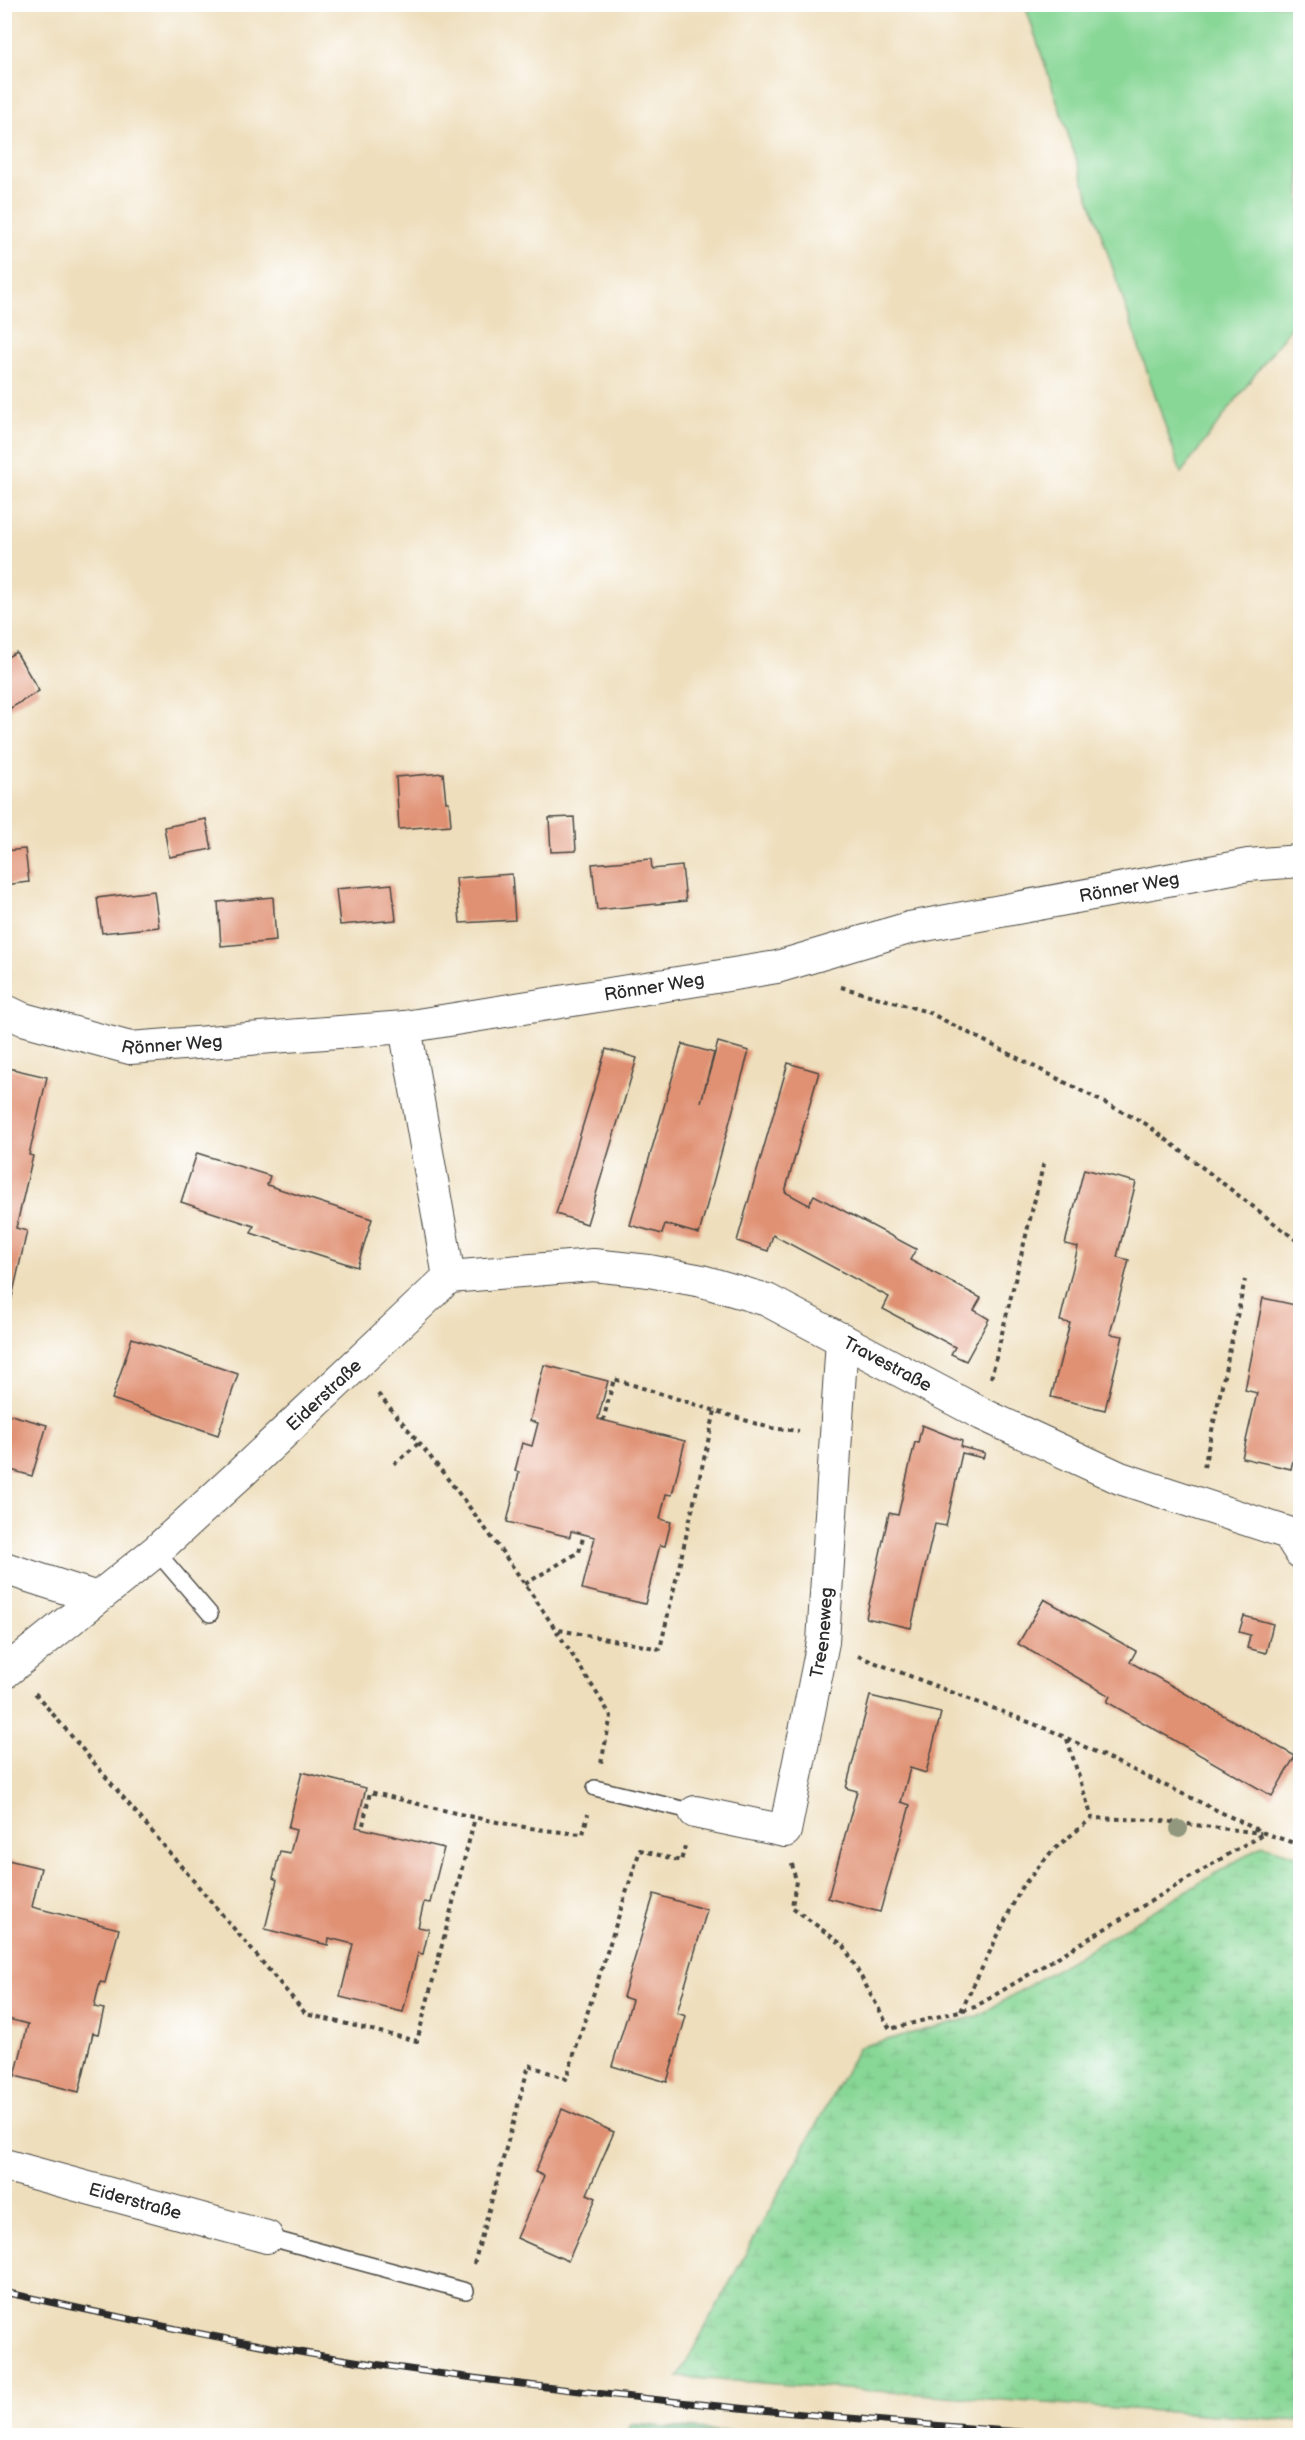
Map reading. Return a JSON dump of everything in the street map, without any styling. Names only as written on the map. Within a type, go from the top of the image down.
[{"type":"street","name":"Rönner Weg","points":[[4,1010],[23,1019],[130,1048],[405,1027],[777,967],[909,928],[1248,865],[1300,861]]},
{"type":"street","points":[[405,1027],[449,1277]]},
{"type":"street","name":"Travestraße","points":[[449,1277],[593,1265],[649,1271],[702,1281],[767,1300],[982,1414],[1120,1478],[1288,1533],[1300,1552]]},
{"type":"street","name":"Eiderstraße","points":[[8,1670],[156,1551],[449,1277]]},
{"type":"street","name":"Treeneweg","points":[[785,1832],[823,1642],[842,1339]]},
{"type":"street","points":[[4,1568],[97,1598]]},
{"type":"street","points":[[695,1812],[785,1832]]},
{"type":"street","name":"Eiderstraße","points":[[4,2165],[267,2237]]},
{"type":"lane","points":[[156,1551],[210,1614]]},
{"type":"lane","points":[[595,1788],[695,1812]]},
{"type":"lane","points":[[267,2237],[466,2291]]},
{"type":"path","points":[[834,984],[928,1012],[1146,1124],[1300,1243]]},
{"type":"path","points":[[982,1414],[1044,1162]]},
{"type":"path","points":[[1196,1503],[1245,1280]]},
{"type":"path","points":[[354,1366],[420,1442],[525,1584],[558,1630],[611,1716],[583,1834],[537,1831],[370,1792],[363,1825]]},
{"type":"path","points":[[603,1421],[614,1379],[770,1428],[836,1434]]},
{"type":"path","points":[[558,1630],[660,1649],[715,1411]]},
{"type":"path","points":[[394,1464],[420,1442]]},
{"type":"path","points":[[525,1584],[579,1552],[584,1534]]},
{"type":"path","points":[[823,1642],[1068,1739],[1264,1833],[1300,1845]]},
{"type":"path","points":[[8,1670],[147,1823],[306,2013],[417,2041],[476,1818]]},
{"type":"path","points":[[1068,1739],[1092,1818]]},
{"type":"path","points":[[466,2291],[529,2065],[566,2079],[640,1850],[681,1861],[695,1812]]},
{"type":"path","points":[[961,2011],[1021,1888],[1052,1851],[1092,1818],[1154,1820],[1264,1833]]},
{"type":"path","points":[[785,1832],[796,1881],[792,1907],[844,1946],[890,2029],[975,2007],[1264,1833]]},
{"type":"green space","points":[[1025,5],[1300,5],[1300,317],[1181,473]]},
{"type":"green space","points":[[1263,1845],[1300,1856],[1300,2421],[678,2377],[859,2047],[978,2016]]},
{"type":"green space","points":[[631,2424],[772,2435],[627,2435]]},
{"type":"building","points":[[16,652],[39,691],[6,711],[4,659]]},
{"type":"building","points":[[443,773],[451,825],[399,829],[396,777]]},
{"type":"building","points":[[574,817],[576,851],[551,852],[549,818]]},
{"type":"building","points":[[206,819],[212,849],[169,857],[164,827]]},
{"type":"building","points":[[25,849],[29,882],[4,885],[4,851]]},
{"type":"building","points":[[651,859],[652,869],[682,866],[686,901],[597,910],[592,864]]},
{"type":"building","points":[[512,874],[515,920],[460,923],[456,878]]},
{"type":"building","points":[[392,884],[396,920],[340,925],[336,889]]},
{"type":"building","points":[[154,891],[159,927],[102,933],[97,898]]},
{"type":"building","points":[[273,897],[276,941],[221,946],[218,902]]},
{"type":"building","points":[[718,1042],[749,1051],[699,1234],[665,1224],[662,1234],[630,1225],[682,1044],[714,1053],[701,1102]]},
{"type":"building","points":[[606,1049],[637,1058],[587,1224],[556,1214]]},
{"type":"building","points":[[788,1063],[819,1072],[785,1192],[809,1205],[814,1195],[916,1249],[910,1260],[981,1298],[974,1310],[989,1319],[966,1361],[951,1354],[955,1347],[883,1309],[889,1297],[773,1235],[768,1251],[737,1241]]},
{"type":"building","points":[[4,1067],[47,1077],[29,1155],[33,1156],[16,1228],[27,1231],[10,1306],[4,1304]]},
{"type":"building","points":[[197,1153],[270,1176],[267,1185],[372,1219],[357,1267],[251,1233],[254,1226],[181,1202]]},
{"type":"building","points":[[1084,1169],[1136,1182],[1117,1257],[1129,1260],[1110,1334],[1123,1336],[1105,1410],[1051,1397],[1070,1323],[1060,1321],[1078,1247],[1065,1244]]},
{"type":"building","points":[[1263,1298],[1300,1306],[1300,1378],[1296,1401],[1300,1402],[1300,1430],[1291,1469],[1242,1458],[1257,1393],[1245,1390]]},
{"type":"building","points":[[132,1338],[238,1374],[218,1435],[112,1399]]},
{"type":"building","points":[[544,1365],[608,1381],[598,1419],[685,1441],[672,1495],[666,1494],[660,1519],[671,1522],[665,1546],[660,1545],[645,1604],[582,1589],[595,1537],[571,1531],[570,1537],[507,1522],[519,1472],[515,1471],[522,1443],[532,1446],[538,1423],[530,1421]]},
{"type":"building","points":[[4,1413],[47,1425],[32,1476],[4,1468]]},
{"type":"building","points":[[922,1425],[962,1441],[961,1447],[985,1453],[983,1458],[962,1453],[946,1526],[935,1524],[911,1628],[866,1618],[889,1513],[898,1515],[915,1442],[918,1443]]},
{"type":"building","points":[[1044,1599],[1136,1651],[1130,1662],[1295,1756],[1272,1796],[1107,1702],[1110,1696],[1018,1644]]},
{"type":"building","points":[[1244,1616],[1273,1624],[1266,1653],[1247,1648],[1250,1635],[1239,1632]]},
{"type":"building","points":[[870,1696],[941,1713],[926,1773],[910,1768],[901,1802],[910,1805],[880,1912],[828,1898],[857,1791],[846,1788]]},
{"type":"building","points":[[302,1772],[366,1788],[356,1827],[444,1848],[430,1903],[424,1902],[418,1927],[429,1929],[423,1954],[418,1953],[403,2012],[340,1997],[353,1944],[329,1938],[328,1945],[265,1929],[277,1880],[273,1878],[280,1851],[290,1853],[296,1830],[288,1828]]},
{"type":"building","points":[[4,1859],[41,1868],[32,1907],[119,1929],[105,1983],[100,1982],[94,2007],[104,2009],[98,2034],[93,2033],[79,2092],[15,2076],[28,2024],[4,2018]]},
{"type":"building","points":[[654,1894],[707,1910],[677,2013],[686,2016],[667,2082],[612,2066],[632,2000],[623,1997]]},
{"type":"building","points":[[562,2109],[614,2132],[587,2194],[596,2198],[568,2261],[517,2238],[544,2176],[535,2172]]},
{"type":"railway","points":[[4,2292],[271,2347],[450,2375],[716,2406],[1073,2436]]}]
